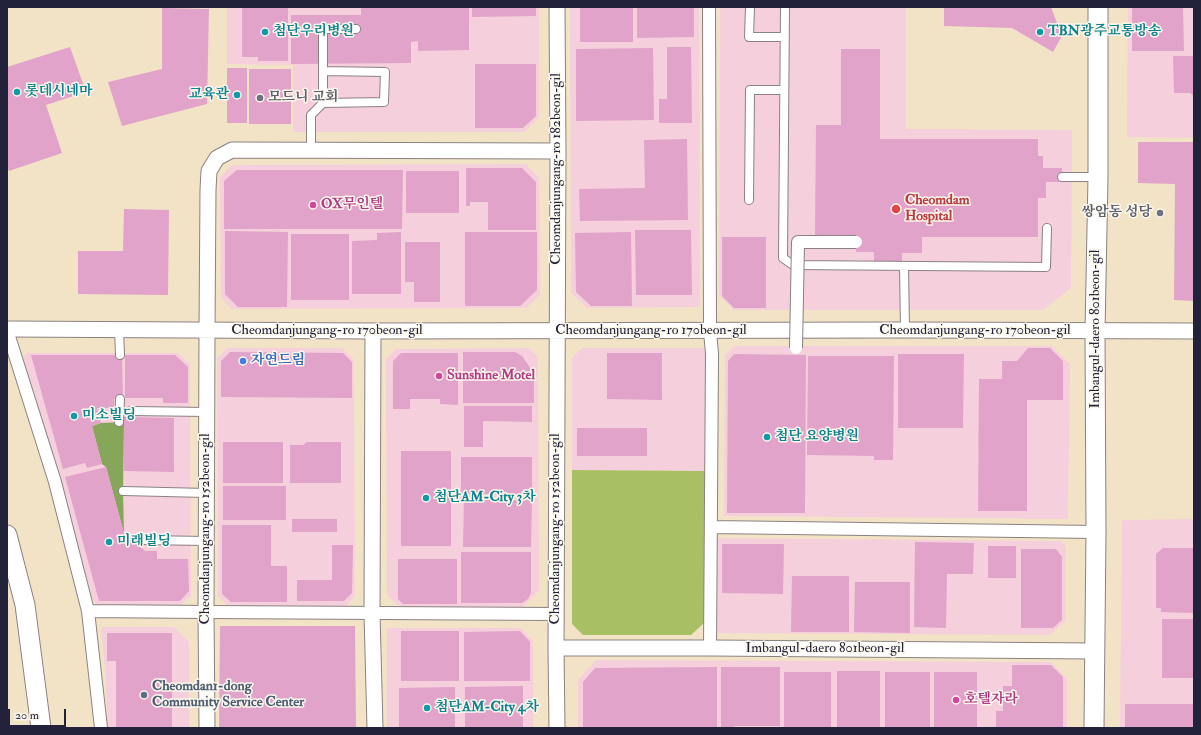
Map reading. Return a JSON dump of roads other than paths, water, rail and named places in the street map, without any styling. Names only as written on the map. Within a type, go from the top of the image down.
[{"type":"street","name":"Cheomdanjungang-ro 182beon-gil","points":[[557,7],[557,330]]},
{"type":"street","points":[[709,7],[710,332],[712,354],[710,648]]},
{"type":"street","name":"Imbangul-daero 801beon-gil","points":[[1094,728],[1096,532],[1095,331],[1098,177],[1098,7]]},
{"type":"street","points":[[207,330],[209,171],[217,158],[232,150],[558,151]]},
{"type":"street","points":[[796,352],[798,242],[856,242]]},
{"type":"street","points":[[7,330],[55,482],[88,611],[101,728]]},
{"type":"street","name":"Cheomdanjungang-ro 170beon-gil","points":[[7,330],[373,332],[557,330],[710,332],[905,330],[1095,331]]},
{"type":"street","name":"Cheomdanjungang-ro 152beon-gil","points":[[207,330],[207,728]]},
{"type":"street","name":"Cheomdanjungang-ro 152beon-gil","points":[[557,330],[556,648],[558,728]]},
{"type":"street","points":[[1095,331],[1194,331]]},
{"type":"street","points":[[373,332],[372,613],[375,728]]},
{"type":"street","points":[[712,527],[1096,532]]},
{"type":"street","points":[[7,535],[25,606],[41,728]]},
{"type":"street","points":[[88,611],[556,614]]},
{"type":"street","name":"Imbangul-daero 801beon-gil","points":[[556,648],[1094,652]]},
{"type":"lane","points":[[750,7],[749,37],[784,37]]},
{"type":"lane","points":[[785,7],[783,258],[793,265],[1046,267],[1046,228]]},
{"type":"lane","points":[[323,103],[323,29],[356,29]]},
{"type":"lane","points":[[311,150],[311,115],[323,103],[384,102],[384,72],[323,71]]},
{"type":"lane","points":[[749,200],[750,90],[784,90]]},
{"type":"lane","points":[[1062,177],[1098,177]]},
{"type":"lane","points":[[904,266],[905,330]]},
{"type":"lane","points":[[119,330],[120,355]]},
{"type":"lane","points":[[119,422],[120,400]]},
{"type":"lane","points":[[131,411],[207,412]]},
{"type":"lane","points":[[123,490],[207,493]]},
{"type":"lane","points":[[141,540],[207,541]]},
{"type":"place","name":"첨단우리병원","points":[[265,32]]},
{"type":"place","name":"TBN광주교통방송","points":[[1040,32]]},
{"type":"place","name":"롯데시네마","points":[[17,92]]},
{"type":"place","name":"교육관","points":[[237,95]]},
{"type":"place","name":"모드니 교회","points":[[260,98]]},
{"type":"place","name":"OX무인텔","points":[[313,205]]},
{"type":"place","name":"Cheomdam Hospital","points":[[896,209]]},
{"type":"place","name":"쌍암동 성당","points":[[1160,213]]},
{"type":"place","name":"자연드림","points":[[243,361]]},
{"type":"place","name":"Sunshine Motel","points":[[439,376]]},
{"type":"place","name":"미소빌딩","points":[[74,416]]},
{"type":"place","name":"첨단 요양병원","points":[[767,437]]},
{"type":"place","name":"첨단AM-City 3차","points":[[426,498]]},
{"type":"place","name":"미래빌딩","points":[[109,542]]},
{"type":"place","name":"Cheomdan1-dong Community Service Center","points":[[144,695]]},
{"type":"place","name":"호텔자라","points":[[956,700]]},
{"type":"place","name":"첨단AM-City 4차","points":[[427,708]]}]
